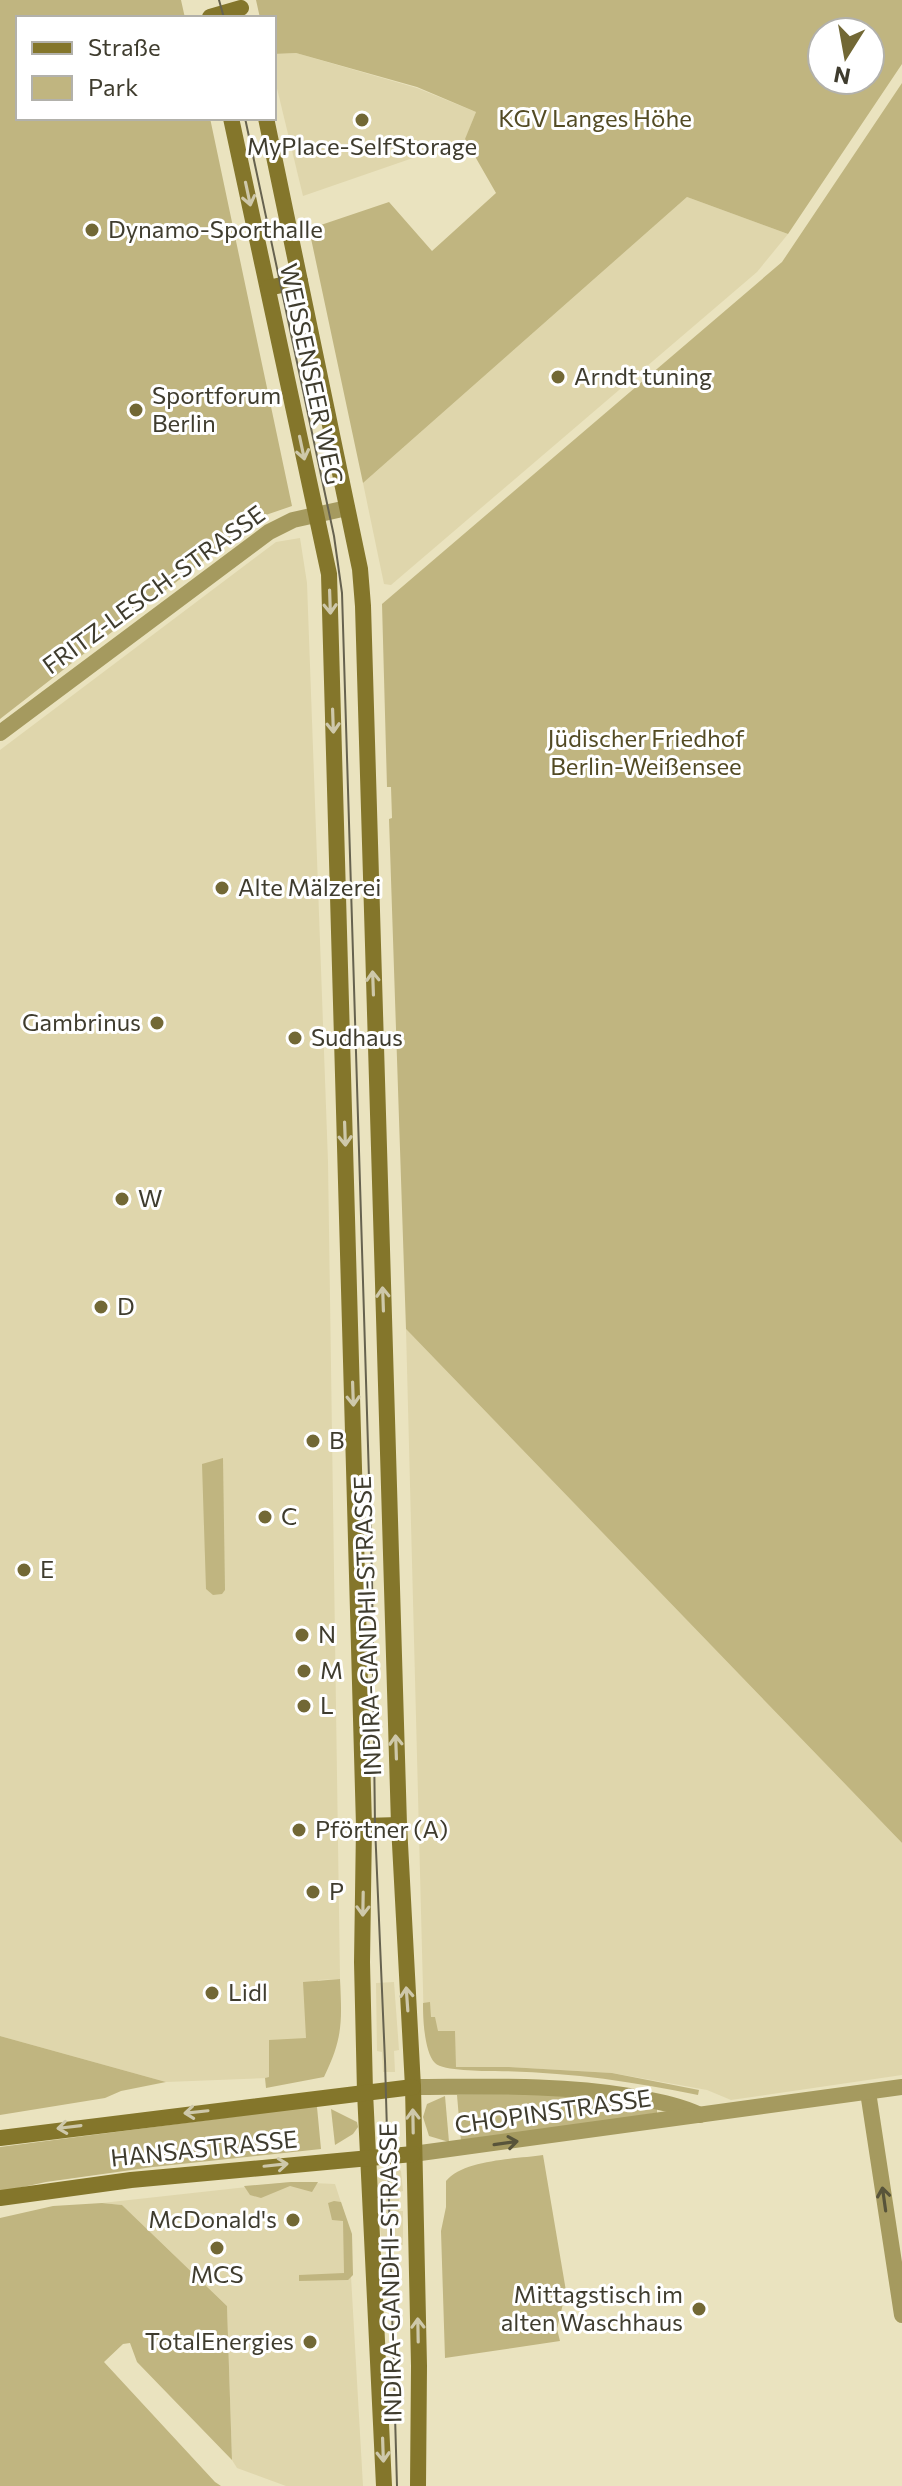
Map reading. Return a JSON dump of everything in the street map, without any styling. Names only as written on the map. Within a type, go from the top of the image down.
[{"type":"main road","points":[[217,16],[241,9]]},
{"type":"main road","name":"WEISSENSEER WEG","points":[[231,120],[329,574],[331,643]]},
{"type":"main road","name":"WEISSENSEER WEG","points":[[266,120],[360,569],[363,619]]},
{"type":"main road","points":[[268,288],[300,281]]},
{"type":"main road","name":"INDIRA-GANDHI-STRASSE","points":[[363,619],[399,1825],[413,2087],[419,2366],[418,2486]]},
{"type":"main road","name":"INDIRA-GANDHI-STRASSE","points":[[331,643],[364,1826],[362,1962],[365,2092],[384,2486]]},
{"type":"main road","points":[[364,1826],[399,1825]]},
{"type":"main road","name":"HANSASTRASSE","points":[[0,2138],[413,2087]]},
{"type":"main road","name":"HANSASTRASSE","points":[[0,2198],[131,2180],[413,2154]]},
{"type":"street","name":"FRITZ-LESCH-STRASSE","points":[[0,733],[269,532],[293,520],[347,508]]},
{"type":"street","name":"CHOPINSTRASSE","points":[[413,2087],[552,2086],[586,2089],[680,2105],[700,2115]]},
{"type":"street","name":"CHOPINSTRASSE","points":[[413,2154],[902,2087]]},
{"type":"street","points":[[868,2092],[902,2315]]},
{"type":"shaded area","points":[[296,53],[417,88],[476,112],[465,140],[303,196],[276,84],[276,54]]},
{"type":"shaded area","name":"Arndt tuning","points":[[687,197],[788,234],[757,272],[391,585],[384,584],[363,483]]},
{"type":"shaded area","points":[[300,538],[307,583],[328,1162],[340,1979],[318,1980],[319,2038],[269,2078],[166,2082],[0,2036],[0,750],[276,542]]},
{"type":"shaded area","points":[[406,1329],[902,1843],[902,2075],[731,2100],[707,2090],[612,2073],[444,2067],[433,2061],[424,2028]]},
{"type":"shaded area","points":[[394,1982],[399,2050],[394,2051],[395,2072],[383,2072],[382,2052],[377,2051],[376,1983]]},
{"type":"shaded area","points":[[385,2169],[401,2171],[403,2191],[399,2192],[399,2211],[403,2211],[403,2245],[382,2246],[379,2213],[387,2212],[386,2193],[378,2192],[377,2179],[379,2172]]},
{"type":"shaded area","points":[[291,2182],[335,2184],[348,2224],[363,2486],[286,2486],[237,2468],[232,2460],[227,2306],[122,2205],[102,2203]]},
{"type":"green space","name":"Sportforum Berlin","points":[[0,0],[181,0],[185,16],[16,16],[16,120],[210,120],[292,506],[260,517],[0,719]]},
{"type":"green space","name":"KGV Langes Höhe","points":[[256,0],[902,0],[902,64],[886,88],[886,16],[806,16],[806,96],[881,96],[788,234],[687,197],[363,483],[309,229],[389,202],[432,251],[496,193],[465,139],[476,112],[417,87],[296,53],[276,54],[276,16],[260,16]]},
{"type":"green space","name":"Jüdischer Friedhof Berlin-Weißensee","points":[[902,83],[902,1843],[406,1329],[389,819],[392,818],[391,787],[387,787],[382,604],[782,262]]},
{"type":"green space","points":[[223,1458],[225,1590],[222,1594],[213,1595],[206,1589],[202,1464]]},
{"type":"green space","points":[[340,1979],[340,2030],[324,2077],[266,2088],[269,2040],[306,2038],[303,1982]]},
{"type":"green space","points":[[430,2002],[431,2017],[435,2017],[438,2031],[455,2031],[456,2067],[612,2073],[699,2090],[698,2095],[598,2078],[439,2066],[431,2058],[425,2034],[423,2003]]},
{"type":"green space","points":[[0,2036],[166,2082],[121,2091],[105,2098],[0,2115]]},
{"type":"green space","points":[[457,2095],[595,2097],[657,2109],[657,2113],[461,2142]]},
{"type":"green space","points":[[445,2096],[449,2142],[429,2136],[423,2117],[427,2104]]},
{"type":"green space","points":[[317,2107],[321,2149],[153,2167],[46,2182],[0,2192],[0,2147]]},
{"type":"green space","points":[[331,2109],[357,2122],[358,2127],[353,2134],[335,2145]]},
{"type":"green space","points":[[543,2155],[566,2291],[557,2329],[560,2341],[445,2358],[441,2231],[446,2207],[446,2181],[465,2168],[478,2164]]},
{"type":"green space","points":[[318,2182],[312,2192],[290,2186],[261,2198],[250,2195],[244,2186]]},
{"type":"green space","points":[[341,2202],[352,2234],[353,2275],[348,2280],[299,2281],[299,2275],[344,2273],[343,2221],[332,2220],[328,2203]]},
{"type":"green space","points":[[122,2205],[227,2306],[232,2460],[137,2362],[130,2343],[123,2344],[104,2362],[221,2486],[0,2486],[0,2218],[53,2206]]},
{"type":"tram line","points":[[219,0],[223,16]]},
{"type":"tram line","points":[[245,120],[334,536],[342,593],[372,1577],[375,1826],[397,2486]]},
{"type":"place","name":"MyPlace-SelfStorage","points":[[362,120]]},
{"type":"place","name":"Dynamo-Sporthalle","points":[[92,230]]},
{"type":"place","name":"Arndt tuning","points":[[558,377]]},
{"type":"place","name":"Sportforum Berlin","points":[[136,410]]},
{"type":"place","name":"Alte Mälzerei","points":[[222,888]]},
{"type":"place","name":"Gambrinus","points":[[157,1023]]},
{"type":"place","name":"Sudhaus","points":[[295,1038]]},
{"type":"place","name":"W","points":[[122,1199]]},
{"type":"place","name":"D","points":[[101,1307]]},
{"type":"place","name":"B","points":[[313,1441]]},
{"type":"place","name":"C","points":[[265,1517]]},
{"type":"place","name":"E","points":[[24,1570]]},
{"type":"place","name":"N","points":[[302,1635]]},
{"type":"place","name":"M","points":[[304,1671]]},
{"type":"place","name":"L","points":[[304,1706]]},
{"type":"place","name":"Pförtner (A)","points":[[299,1830]]},
{"type":"place","name":"P","points":[[313,1892]]},
{"type":"place","name":"Lidl","points":[[212,1993]]},
{"type":"place","name":"McDonald's","points":[[293,2220]]},
{"type":"place","name":"MCS","points":[[217,2248]]},
{"type":"place","name":"Mittagstisch im alten Waschhaus","points":[[699,2309]]},
{"type":"place","name":"TotalEnergies","points":[[310,2342]]}]
